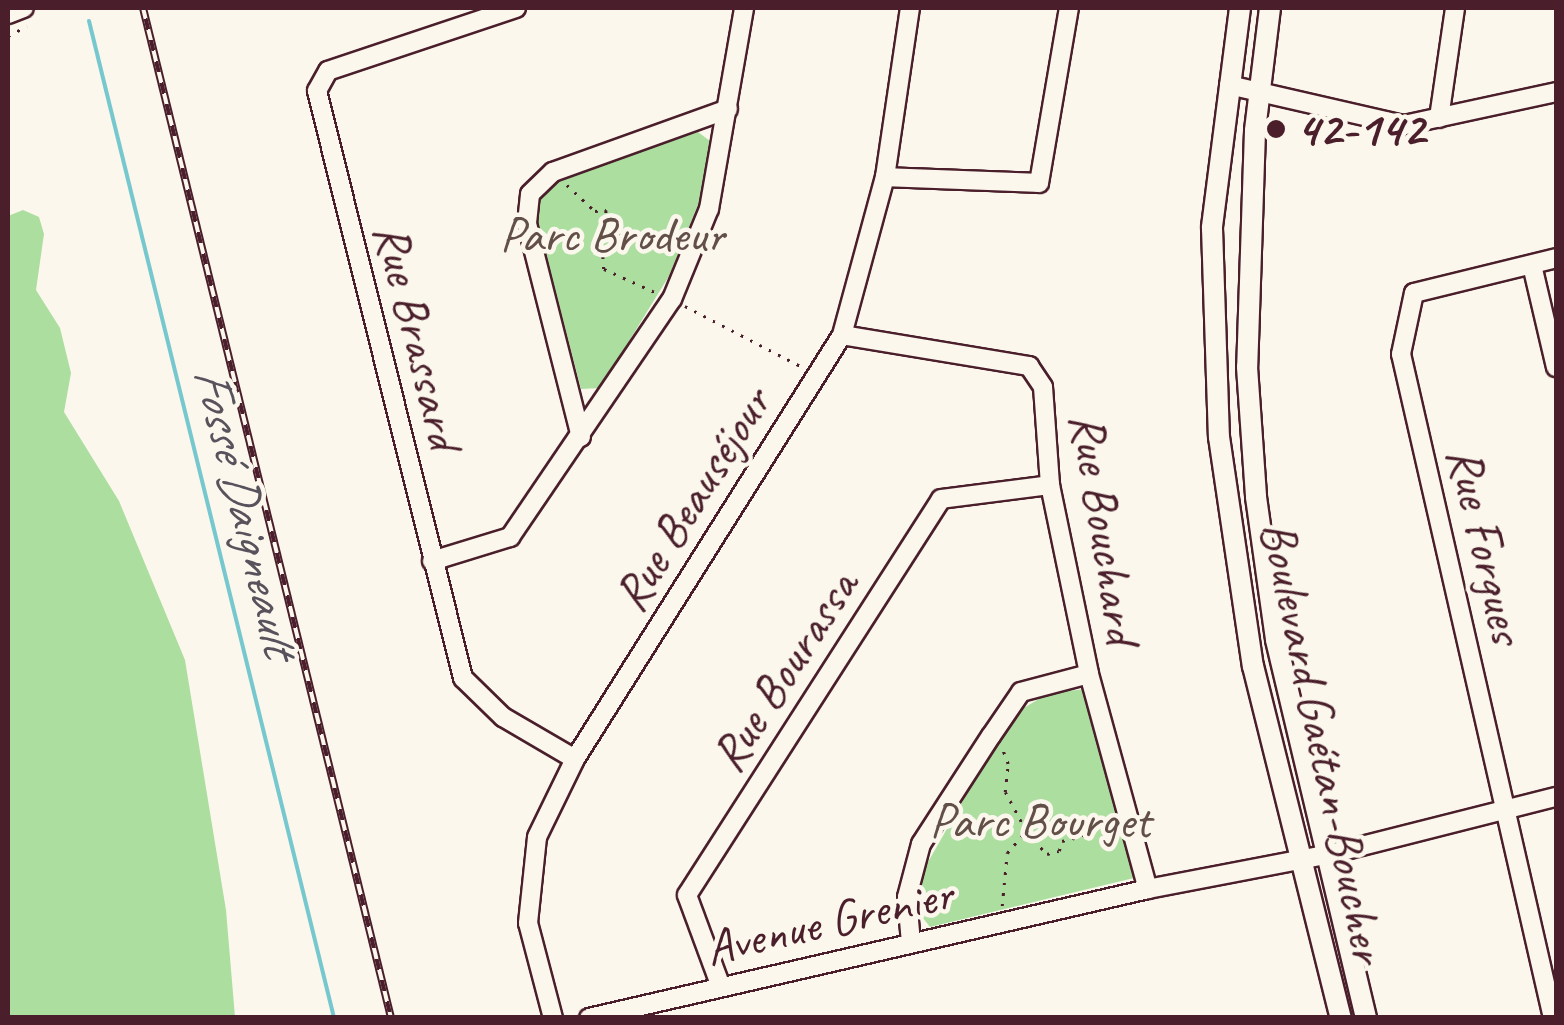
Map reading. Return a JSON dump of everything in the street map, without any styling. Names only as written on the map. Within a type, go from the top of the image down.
[{"type":"main road","name":"Boulevard Gaétan-Boucher","points":[[1240,8],[1212,228],[1219,436],[1253,666],[1341,1018]]},
{"type":"main road","name":"Boulevard Gaétan-Boucher","points":[[1270,8],[1255,131],[1246,367],[1256,497],[1276,640],[1366,1018]]},
{"type":"street","points":[[8,14],[24,8]]},
{"type":"street","name":"Rue Brassard","points":[[516,8],[328,71],[317,91],[463,678],[503,717],[576,759]]},
{"type":"street","points":[[432,561],[510,537],[672,299],[709,209],[744,8]]},
{"type":"street","name":"Rue Beauséjour","points":[[553,1018],[528,922],[537,837],[576,759],[842,335],[885,176],[910,8]]},
{"type":"street","points":[[885,176],[1039,183],[1070,8]]},
{"type":"street","points":[[1439,118],[1455,8]]},
{"type":"street","points":[[1229,85],[1404,125],[1556,92]]},
{"type":"street","points":[[581,438],[527,222],[530,194],[553,172],[728,109]]},
{"type":"street","name":"Rue Forgues","points":[[1553,1018],[1401,354],[1414,293],[1556,258]]},
{"type":"street","points":[[1532,265],[1556,366]]},
{"type":"street","name":"Rue Bouchard","points":[[842,335],[1030,366],[1043,386],[1050,485],[1088,674],[1148,889]]},
{"type":"street","name":"Rue Bourassa","points":[[721,987],[688,895],[941,499],[1050,485]]},
{"type":"street","points":[[911,943],[907,897],[921,844],[991,736],[1022,692],[1088,674]]},
{"type":"street","name":"Avenue Grenier","points":[[588,1018],[1148,889],[1302,856],[1330,854],[1556,797]]},
{"type":"path","points":[[553,172],[596,212],[606,210],[607,224],[620,234],[603,256],[604,270],[672,299],[816,375]]},
{"type":"path","points":[[991,736],[1006,752],[1005,792],[1026,831],[1047,854],[1059,851],[1062,840],[1129,825]]},
{"type":"path","points":[[1000,922],[1007,853],[1026,831]]},
{"type":"green space","name":"Parc Brodeur","points":[[698,132],[710,141],[699,202],[669,276],[600,388],[581,389],[534,208],[548,183]]},
{"type":"green space","points":[[23,210],[39,217],[44,234],[36,290],[60,328],[71,373],[64,412],[119,501],[185,660],[226,910],[235,1017],[8,1017],[8,216]]},
{"type":"green space","name":"Parc Bourget","points":[[1086,689],[1134,878],[930,927],[923,918],[920,876],[992,750],[1017,712],[1049,693]]},
{"type":"waterway","name":"Fossé Daigneault","points":[[89,21],[334,1018]]},
{"type":"railway","points":[[143,8],[391,1018]]},
{"type":"place","name":"42-142","points":[[1276,129]]}]
